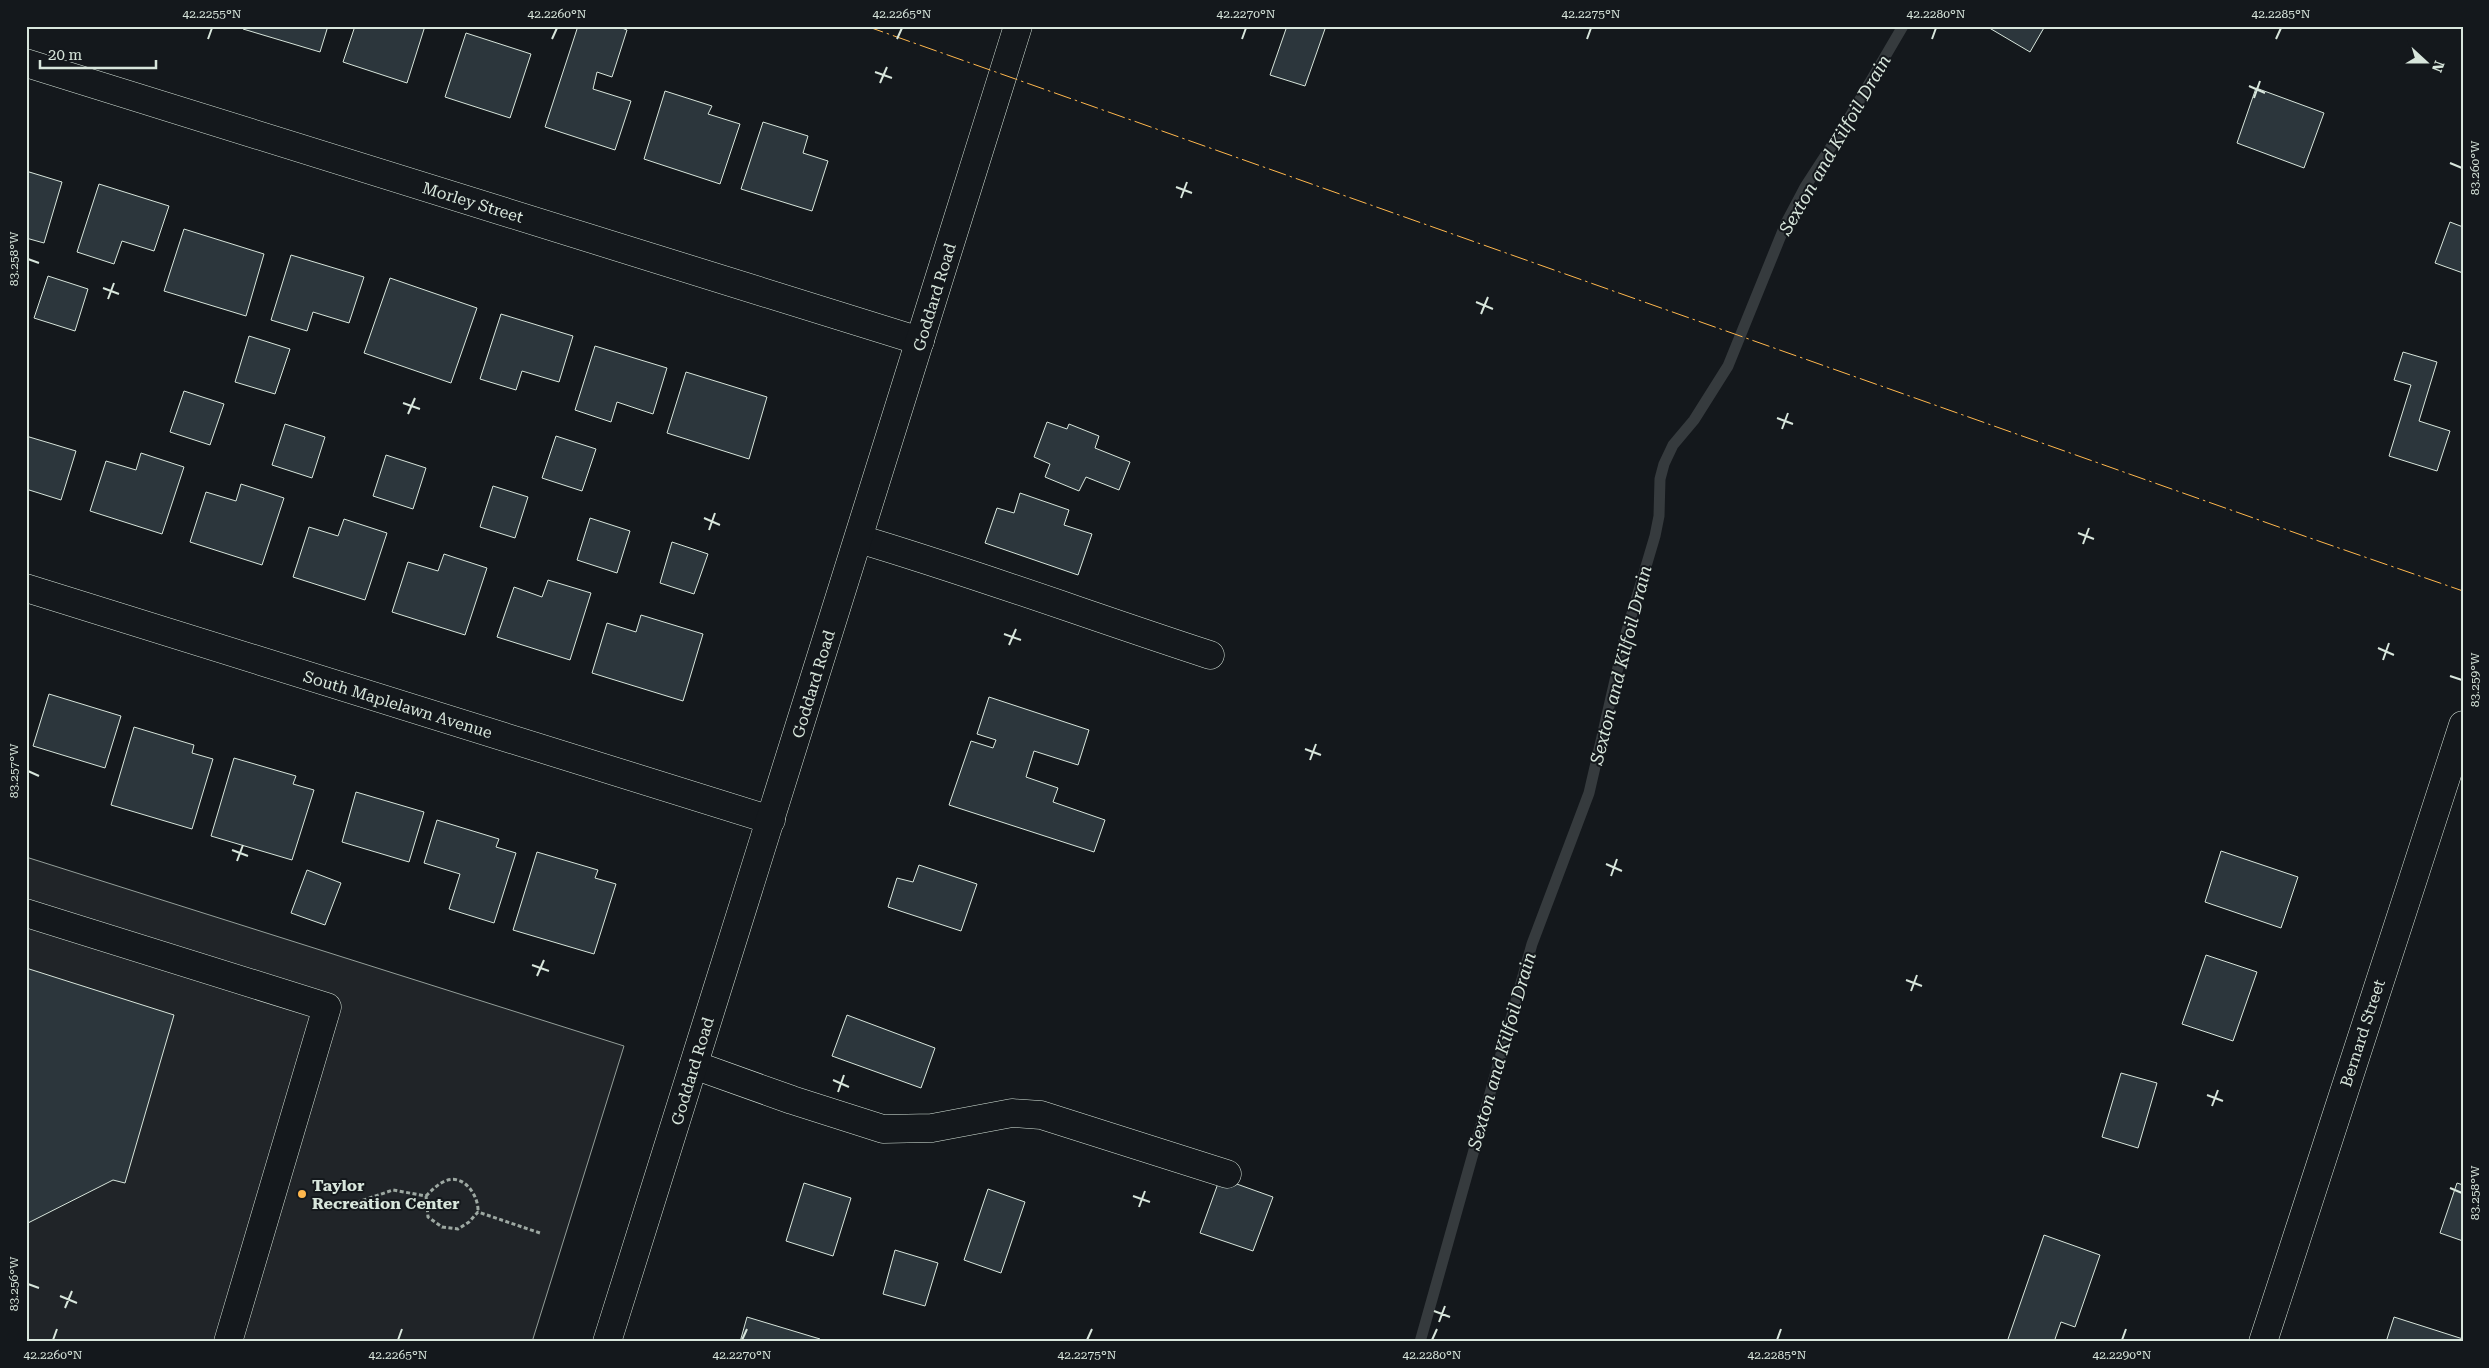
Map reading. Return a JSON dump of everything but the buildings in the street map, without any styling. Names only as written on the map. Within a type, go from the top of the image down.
[{"type":"street","name":"Goddard Road","points":[[608,1342],[1018,26]]},
{"type":"street","name":"Morley Street","points":[[26,63],[920,341]]},
{"type":"street","points":[[858,539],[957,568],[1102,620],[1210,655]]},
{"type":"street","name":"South Maplelawn Avenue","points":[[26,588],[770,820]]},
{"type":"street","name":"Bernard Street","points":[[2263,1342],[2463,725]]},
{"type":"street","points":[[26,913],[327,1007],[228,1342]]},
{"type":"street","points":[[694,1065],[792,1100],[883,1129],[932,1128],[1012,1113],[1041,1115],[1227,1174]]},
{"type":"path","points":[[447,1180],[456,1180],[475,1192],[479,1203],[478,1212],[469,1222],[458,1229],[442,1227],[428,1216],[426,1196],[434,1187],[447,1180]]},
{"type":"path","points":[[337,1202],[355,1203],[393,1190],[426,1196]]},
{"type":"path","points":[[478,1212],[540,1234]]},
{"type":"shaded area","name":"Taylor Recreation Center","points":[[26,857],[624,1046],[532,1342],[26,1342]]},
{"type":"waterway","name":"Sexton and Kilfoil Drain","points":[[1420,1342],[1532,944],[1589,793],[1625,637],[1655,536],[1659,516],[1660,479],[1664,464],[1673,445],[1694,420],[1728,366],[1786,223],[1805,187],[1842,130],[1903,26]]},
{"type":"power","points":[[866,26],[2463,591]]},
{"type":"place","name":"Taylor Recreation Center","points":[[302,1194]]}]
